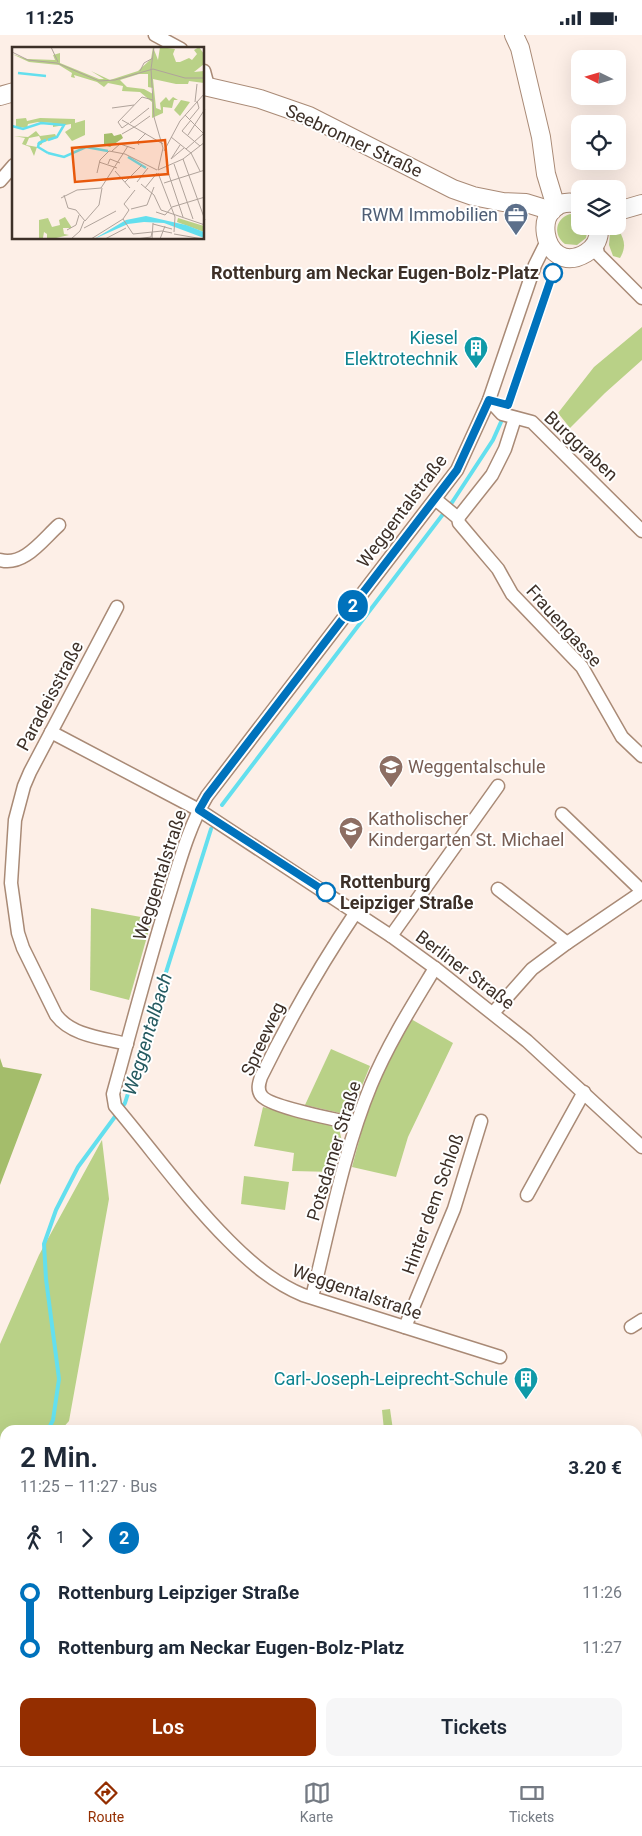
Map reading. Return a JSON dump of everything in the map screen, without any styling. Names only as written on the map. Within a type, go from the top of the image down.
[{"type":"street","points":[[155,35],[177,47]]},
{"type":"street","points":[[514,35],[520,48],[544,155],[546,174],[558,215],[552,249],[560,255],[576,257],[595,244],[642,298]]},
{"type":"street","name":"Seebronner Straße","points":[[205,81],[309,116],[453,189],[473,196],[503,202],[531,214],[558,215]]},
{"type":"street","points":[[0,181],[12,167]]},
{"type":"street","points":[[626,209],[642,204]]},
{"type":"street","name":"Weggentalstraße","points":[[500,1357],[312,1297],[278,1283],[241,1253],[183,1192],[115,1106],[114,1094],[160,927],[190,828],[199,810],[207,796],[438,501],[457,470],[489,400],[532,274],[558,215]]},
{"type":"street","points":[[532,274],[548,259],[560,255]]},
{"type":"street","name":"Burggraben","points":[[489,400],[502,414],[532,422],[642,531]]},
{"type":"street","points":[[455,515],[492,475],[505,449],[514,418]]},
{"type":"street","name":"Frauengasse","points":[[438,501],[455,515],[459,523],[498,569],[512,595],[582,667],[622,737],[642,755]]},
{"type":"street","points":[[0,560],[14,561],[22,559],[59,525]]},
{"type":"street","name":"Paradeisstraße","points":[[117,607],[24,786],[15,820],[11,883],[18,933],[23,948],[61,1022],[76,1031],[127,1043]]},
{"type":"street","name":"Berliner Straße","points":[[51,732],[199,810],[391,936],[493,1013],[584,1092],[642,1147]]},
{"type":"street","points":[[391,936],[498,786]]},
{"type":"street","points":[[493,1013],[532,969],[642,891],[562,814]]},
{"type":"street","points":[[498,889],[567,943]]},
{"type":"street","name":"Spreeweg","points":[[356,912],[323,961],[299,1003],[261,1077],[258,1088],[261,1096],[275,1104],[356,1124]]},
{"type":"street","name":"Potsdamer Straße","points":[[312,1297],[356,1124],[380,1063],[435,968]]},
{"type":"street","points":[[527,1195],[584,1092]]},
{"type":"street","name":"Hinter dem Schloß","points":[[405,1327],[454,1209],[481,1121]]},
{"type":"street","points":[[631,1327],[642,1320]]},
{"type":"green space","points":[[571,214],[571,235],[587,235],[586,238],[577,245],[565,244],[557,232],[559,223],[565,216]]},
{"type":"green space","points":[[610,235],[621,235],[624,247],[620,258],[613,256],[609,245]]},
{"type":"green space","points":[[642,327],[642,360],[570,428],[558,413],[594,367]]},
{"type":"green space","points":[[91,908],[152,919],[129,1000],[90,990]]},
{"type":"green space","points":[[411,1019],[453,1043],[408,1137],[396,1177],[352,1167],[366,1115],[387,1063]]},
{"type":"green space","points":[[331,1049],[370,1066],[353,1108],[348,1113],[305,1105]]},
{"type":"green space","points":[[0,1058],[3,1067],[42,1074],[0,1185]]},
{"type":"green space","points":[[263,1107],[324,1123],[339,1129],[342,1141],[335,1172],[292,1171],[294,1153],[254,1146]]},
{"type":"green space","points":[[102,1140],[109,1199],[69,1421],[65,1425],[0,1425],[0,1344],[39,1255]]},
{"type":"green space","points":[[244,1176],[289,1182],[285,1210],[241,1204]]},
{"type":"green space","points":[[390,1409],[392,1425],[384,1425],[382,1410]]},
{"type":"waterway","name":"Weggentalbach","points":[[222,805],[453,501],[493,440],[501,422]]},
{"type":"waterway","name":"Weggentalbach","points":[[50,1425],[53,1420],[59,1379],[46,1279],[44,1244],[56,1210],[78,1167],[125,1103],[211,829]]},
{"type":"bus line","name":"2","points":[[326,892],[199,810],[207,796],[457,470],[489,400],[508,405],[553,273]]},
{"type":"place","name":"RWM Immobilien","points":[[516,236]]},
{"type":"place","name":"Rottenburg am Neckar Eugen-Bolz-Platz","points":[[553,273]]},
{"type":"place","name":"Kiesel Elektrotechnik","points":[[476,369]]},
{"type":"place","name":"Weggentalschule","points":[[391,788]]},
{"type":"place","name":"Katholischer Kindergarten St. Michael","points":[[351,850]]},
{"type":"place","name":"Rottenburg Leipziger Straße","points":[[326,892]]},
{"type":"place","name":"Carl-Joseph-Leiprecht-Schule","points":[[526,1400]]}]
